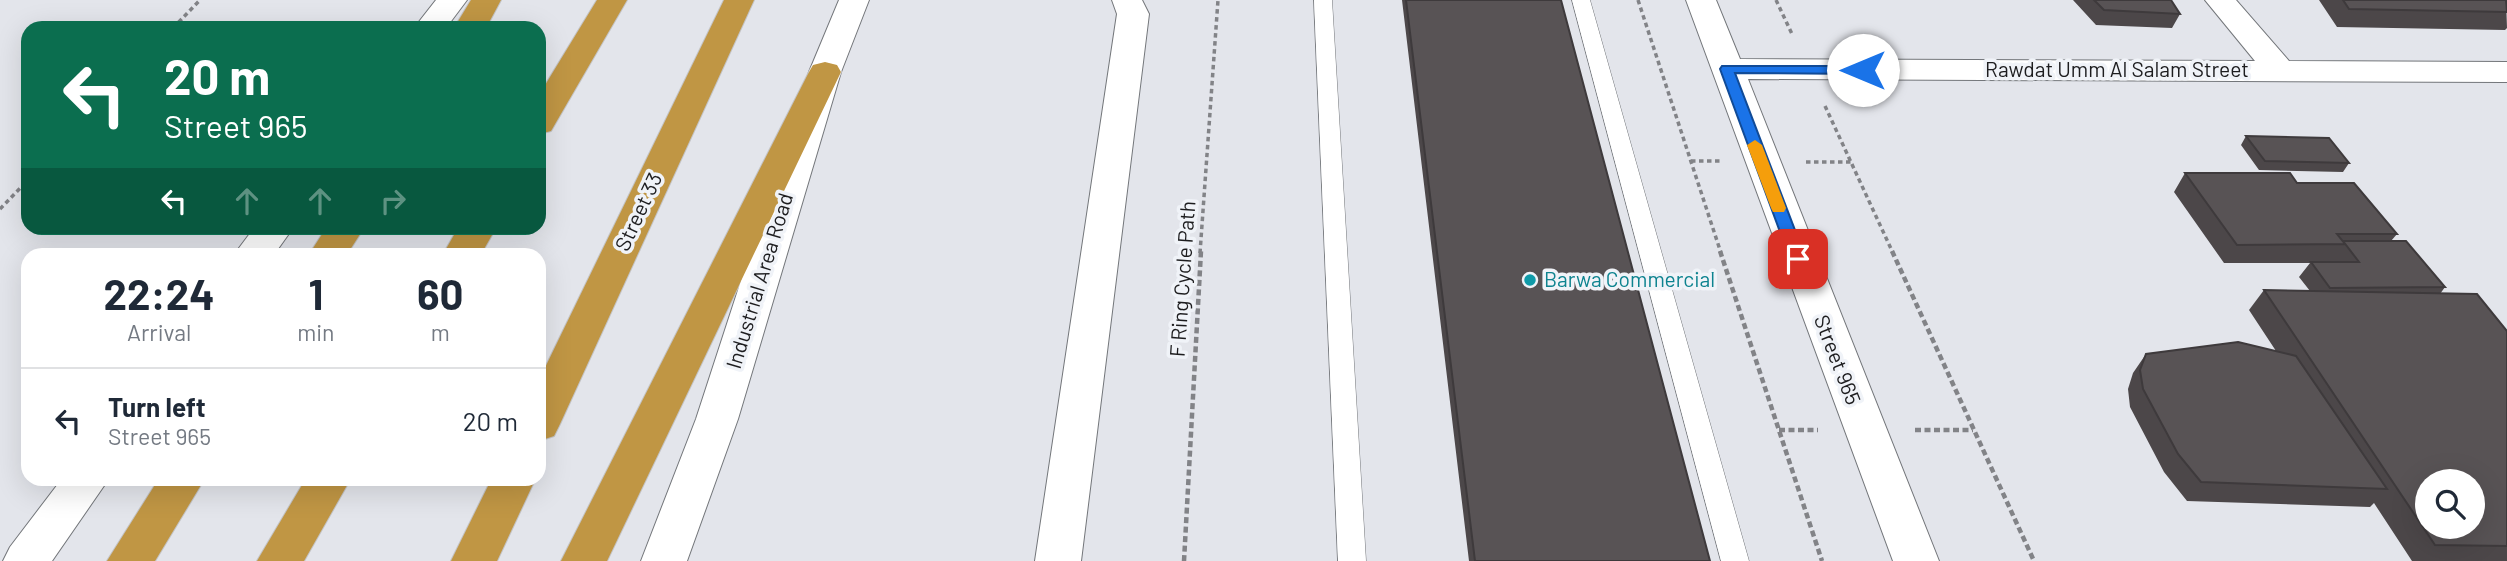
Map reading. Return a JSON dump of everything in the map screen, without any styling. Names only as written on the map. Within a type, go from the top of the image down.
[{"type":"highway","points":[[474,21],[486,0]]},
{"type":"highway","points":[[546,111],[612,0]]},
{"type":"highway","name":"Street 33","points":[[546,409],[739,0]]},
{"type":"highway","points":[[584,561],[825,72]]},
{"type":"highway","points":[[130,561],[178,486]]},
{"type":"highway","points":[[280,561],[324,486]]},
{"type":"highway","points":[[474,561],[510,486]]},
{"type":"street","points":[[436,21],[452,0]]},
{"type":"street","name":"Industrial Area Road","points":[[664,561],[717,419],[825,72],[854,0]]},
{"type":"street","name":"Street 965","points":[[1701,0],[1916,561]]},
{"type":"street","points":[[2220,0],[2280,71]]},
{"type":"street","points":[[1058,561],[1131,5]]},
{"type":"street","name":"Rawdat Umm Al Salam Street","points":[[1727,69],[2507,72]]},
{"type":"street","points":[[26,561],[82,486]]},
{"type":"lane","points":[[1323,0],[1352,561]]},
{"type":"lane","points":[[1581,0],[1735,561]]},
{"type":"path","points":[[180,21],[200,0]]},
{"type":"path","name":"F Ring Cycle Path","points":[[1184,561],[1192,375],[1218,0]]},
{"type":"path","points":[[1638,0],[1822,561]]},
{"type":"path","points":[[1776,0],[2034,561]]},
{"type":"path","points":[[0,209],[21,187]]},
{"type":"building","name":"Barwa Commercial","points":[[1406,0],[1561,0],[1710,561],[1475,561]]},
{"type":"building","points":[[2094,0],[2171,0],[2180,14],[2104,10]]},
{"type":"building","points":[[2343,0],[2506,0],[2507,12],[2349,9]]},
{"type":"building","points":[[2246,136],[2329,138],[2349,163],[2265,161]]},
{"type":"building","points":[[2185,173],[2290,173],[2297,183],[2354,183],[2397,234],[2337,234],[2345,244],[2237,245]]},
{"type":"building","points":[[2343,241],[2406,241],[2445,287],[2330,288],[2311,262],[2359,262]]},
{"type":"building","points":[[2264,290],[2477,294],[2507,331],[2507,546],[2435,545],[2431,539],[2485,539],[2485,469],[2415,469],[2415,515]]},
{"type":"building","points":[[2238,342],[2296,356],[2387,489],[2201,482],[2178,454],[2143,389],[2140,370],[2146,354]]},
{"type":"slow traffic","points":[[1755,145],[1779,208]]},
{"type":"place","name":"Barwa Commercial","points":[[1530,280]]},
{"type":"route","points":[[1798,259],[1727,69],[1863,70]]}]
